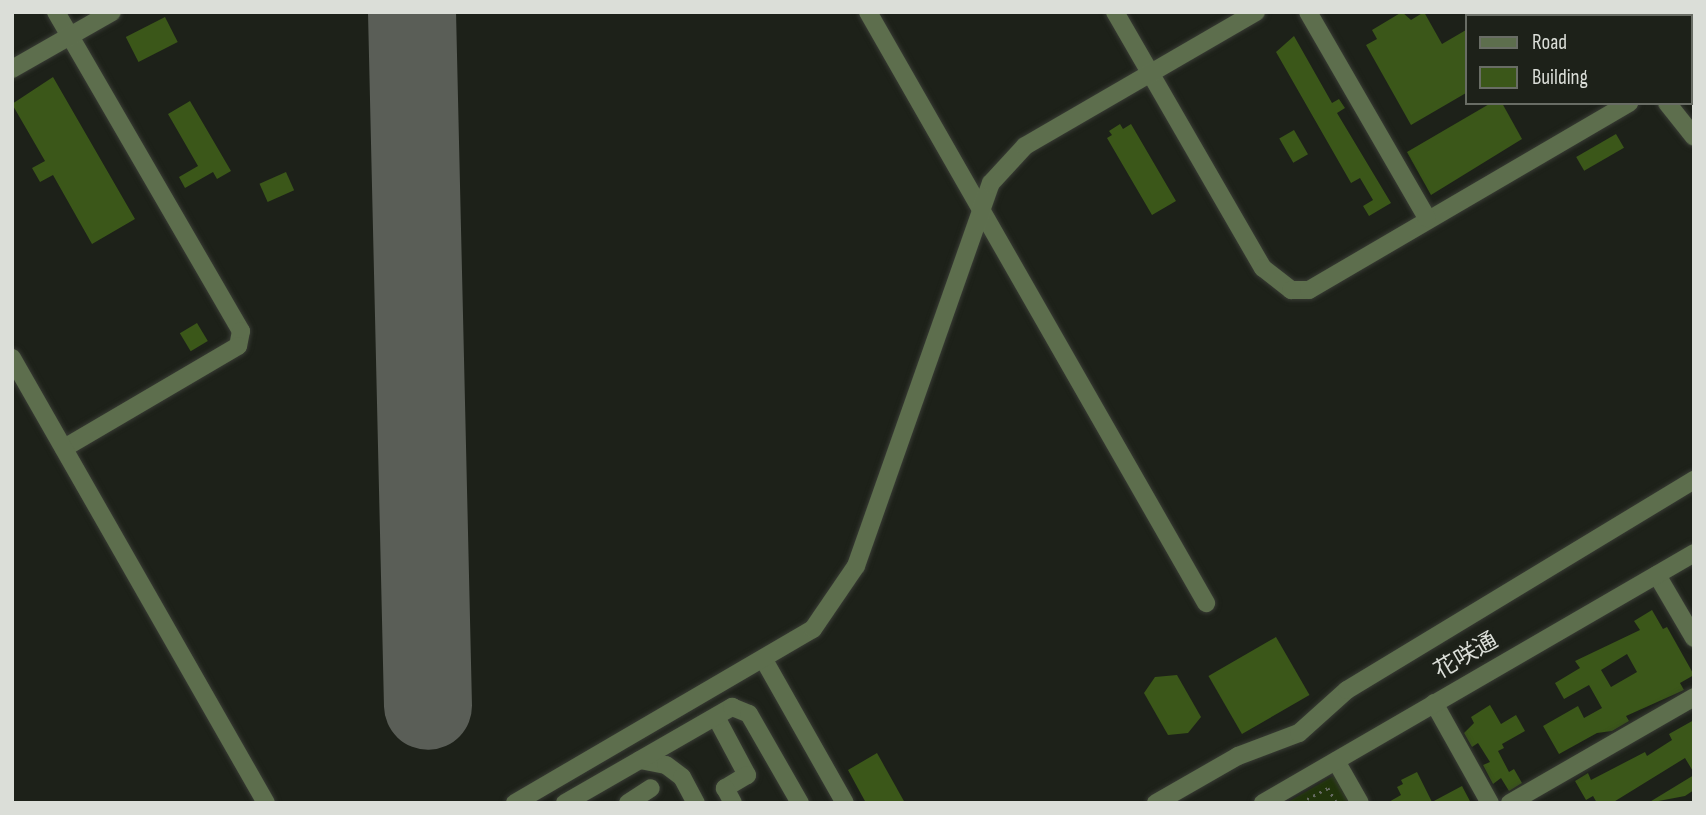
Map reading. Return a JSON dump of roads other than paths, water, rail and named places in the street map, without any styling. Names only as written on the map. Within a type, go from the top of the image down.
[{"type":"street","points":[[56,12],[241,331],[238,346],[64,448]]},
{"type":"street","points":[[12,69],[113,12]]},
{"type":"street","points":[[868,12],[1206,603]]},
{"type":"street","points":[[1115,12],[1263,268],[1278,283],[1291,290],[1309,290],[1618,105]]},
{"type":"street","points":[[515,803],[813,629],[856,566],[991,184],[1026,146],[1256,12]]},
{"type":"street","points":[[1308,12],[1427,218]]},
{"type":"street","points":[[1669,105],[1694,137]]},
{"type":"street","points":[[12,358],[266,803]]},
{"type":"street","points":[[1156,803],[1238,757],[1299,733],[1347,690],[1694,480]]},
{"type":"street","name":"花咲通","points":[[1263,803],[1694,553]]},
{"type":"street","points":[[1657,575],[1694,638]]},
{"type":"street","points":[[764,660],[839,800]]},
{"type":"street","points":[[1510,803],[1694,697]]},
{"type":"street","points":[[1434,703],[1490,803]]},
{"type":"street","points":[[565,803],[594,796],[640,760],[732,708],[749,714],[800,803]]},
{"type":"street","points":[[716,717],[747,775],[724,788],[733,803]]},
{"type":"street","points":[[640,760],[666,765],[682,777],[696,803]]},
{"type":"street","points":[[1336,761],[1360,803]]},
{"type":"street","points":[[633,802],[651,788]]}]
